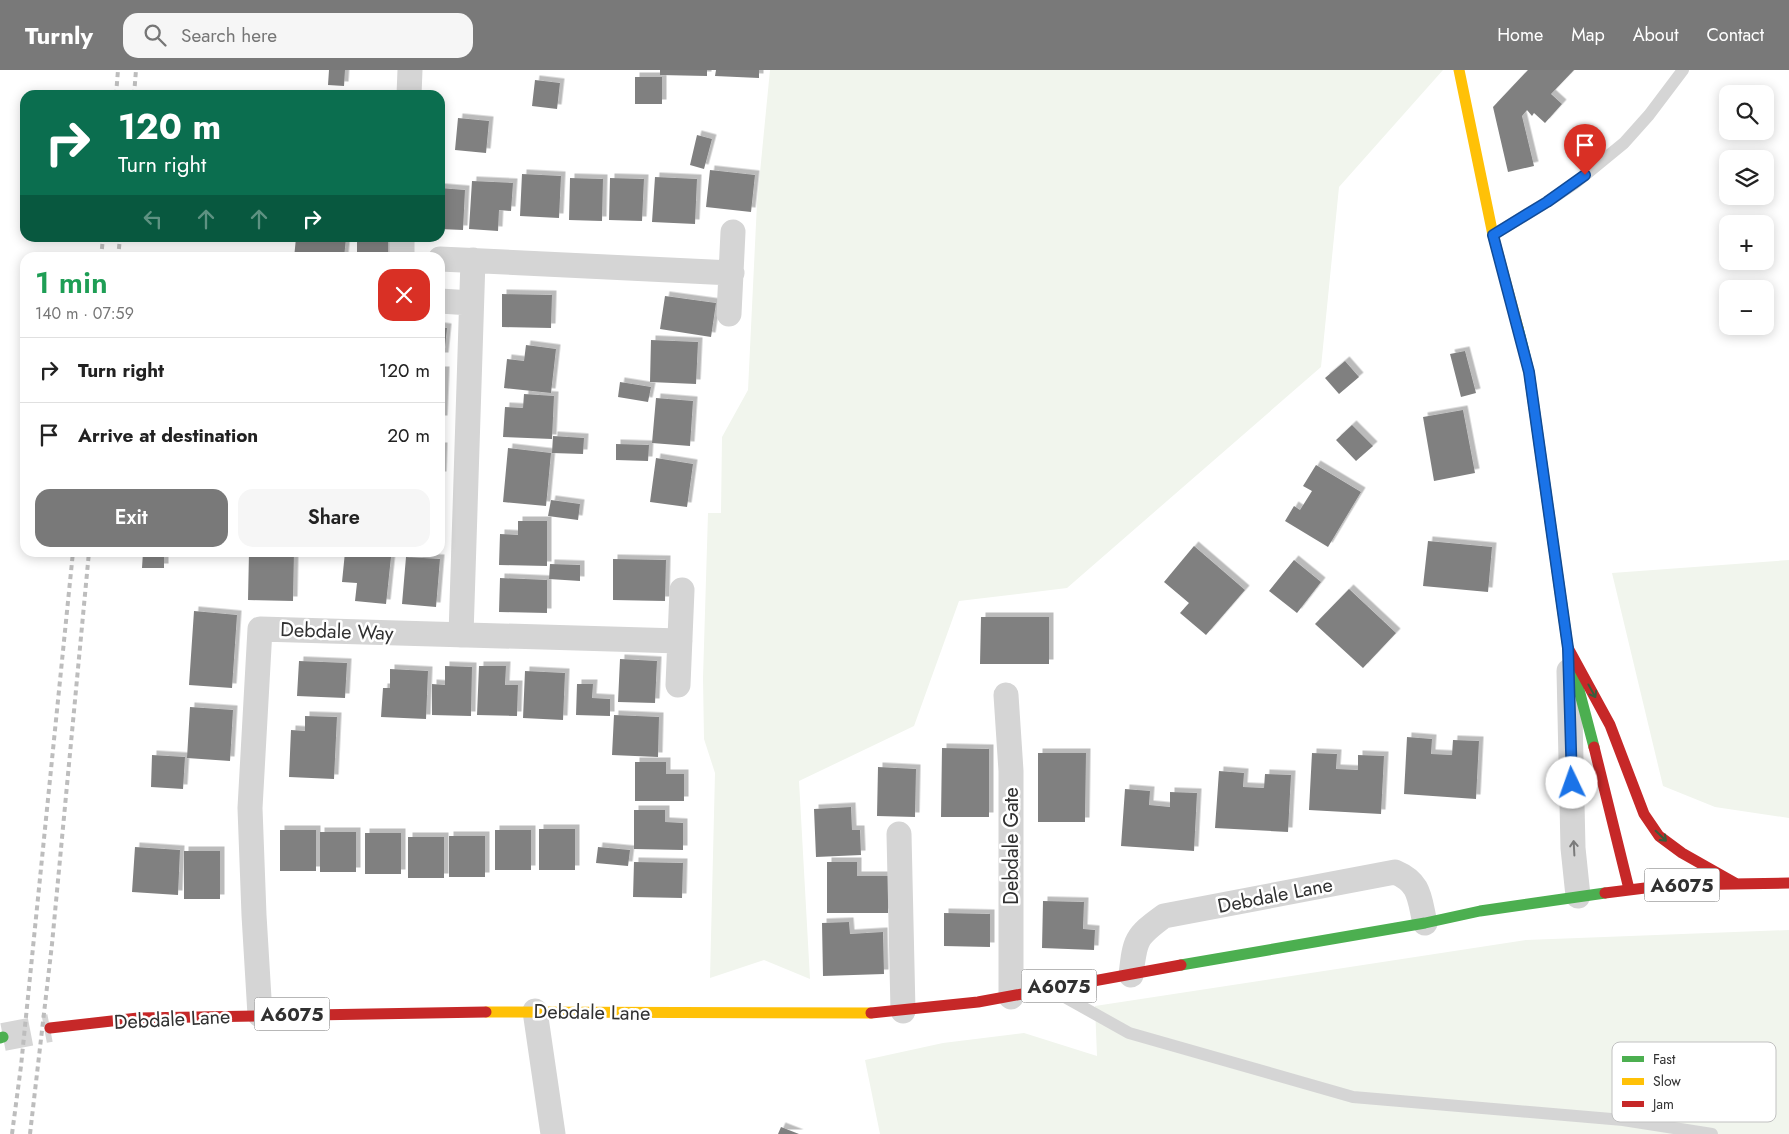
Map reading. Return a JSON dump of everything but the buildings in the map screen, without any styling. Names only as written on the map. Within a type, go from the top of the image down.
[{"type":"main road","points":[[1459,70],[1493,235],[1529,372],[1568,648],[1608,798],[1629,889]]},
{"type":"main road","points":[[1568,648],[1610,725],[1644,814],[1659,836],[1682,853],[1736,884]]},
{"type":"main road","name":"Debdale Lane","points":[[50,1028],[138,1018],[260,1015],[535,1011],[851,1014],[903,1011],[1011,997],[1050,988],[1425,923],[1480,911],[1578,896],[1669,885],[1789,883]]},
{"type":"street","points":[[409,90],[410,70]]},
{"type":"street","points":[[729,314],[733,232]]},
{"type":"street","points":[[445,258],[732,273]]},
{"type":"street","points":[[461,635],[473,260]]},
{"type":"street","points":[[445,301],[471,303]]},
{"type":"street","points":[[678,684],[682,590]]},
{"type":"street","name":"Debdale Way","points":[[260,1015],[250,808],[260,629],[680,641]]},
{"type":"street","points":[[1568,648],[1574,848],[1578,896]]},
{"type":"street","name":"Debdale Gate","points":[[1006,695],[1010,771],[1011,997]]},
{"type":"street","points":[[899,834],[903,1011]]},
{"type":"street","name":"Debdale Lane","points":[[1131,975],[1135,946],[1144,930],[1164,916],[1395,872],[1407,877],[1416,887],[1425,923]]},
{"type":"street","points":[[535,1011],[553,1134]]},
{"type":"lane","points":[[1462,83],[1475,70]]},
{"type":"lane","points":[[1493,235],[1574,184],[1624,143],[1649,115],[1683,70]]},
{"type":"lane","points":[[1050,988],[1129,1033],[1353,1097],[1612,1119]]},
{"type":"lane","points":[[1636,1122],[1712,1134]]},
{"type":"shaded area","points":[[770,70],[1443,70],[1339,187],[1321,367],[1067,588],[959,601],[914,726],[799,781],[810,979],[764,960],[710,978],[715,773],[704,739],[703,678],[708,513],[721,513],[722,437],[748,390],[757,203]]},
{"type":"shaded area","points":[[1789,560],[1789,818],[1715,807],[1663,786],[1612,573]]},
{"type":"shaded area","points":[[1789,930],[1789,1134],[880,1134],[865,1060],[943,1043],[1024,1033],[1097,1056],[1095,1006],[1526,940]]},
{"type":"tunnel","points":[[3,1037],[50,1028]]},
{"type":"railway","points":[[116,90],[118,70]]},
{"type":"railway","points":[[134,90],[136,70]]},
{"type":"railway","points":[[102,252],[103,242]]},
{"type":"railway","points":[[119,252],[120,242]]},
{"type":"railway","points":[[12,1134],[21,1066],[72,557]]},
{"type":"railway","points":[[30,1134],[52,944],[89,557]]},
{"type":"traffic: fast","points":[[1518,328],[1529,372],[1568,648],[1594,747]]},
{"type":"traffic: fast","points":[[1181,965],[1425,923],[1480,911],[1605,893]]},
{"type":"traffic: slow","points":[[1459,70],[1493,235],[1518,328]]},
{"type":"traffic: slow","points":[[486,1012],[871,1013]]},
{"type":"traffic: jam","points":[[1568,648],[1610,725],[1644,814],[1659,836],[1682,853],[1735,883]]},
{"type":"traffic: jam","points":[[1594,747],[1629,889]]},
{"type":"traffic: jam","points":[[1605,893],[1669,885],[1789,883]]},
{"type":"traffic: jam","points":[[871,1013],[978,1002],[1181,965]]},
{"type":"traffic: jam","points":[[50,1028],[138,1018],[486,1012]]},
{"type":"route","points":[[1572,783],[1568,648],[1529,372],[1493,235],[1547,202],[1585,175]]}]
